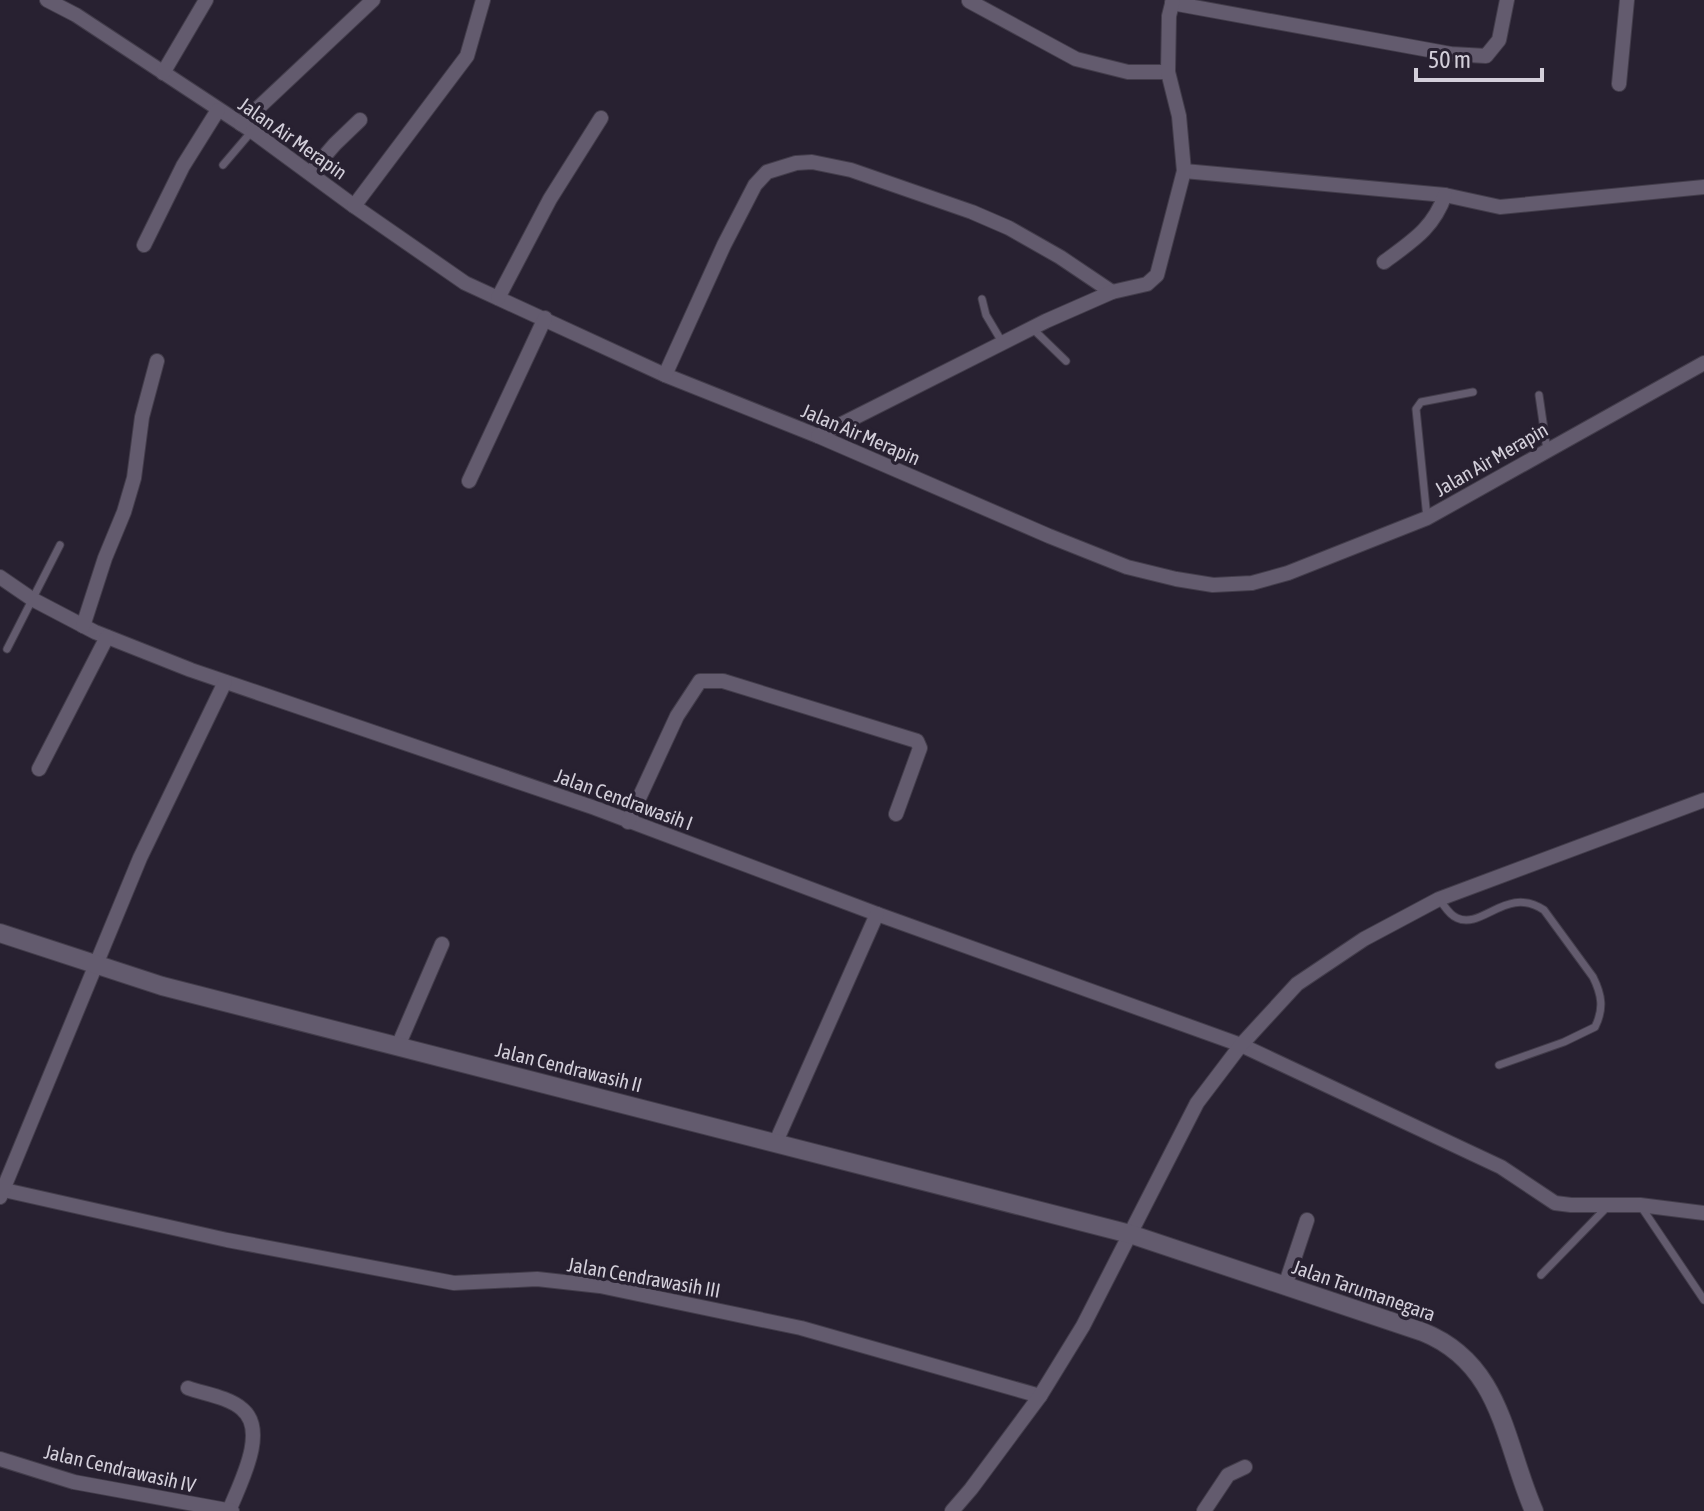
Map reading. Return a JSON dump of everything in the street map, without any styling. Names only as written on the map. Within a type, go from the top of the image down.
[{"type":"street","name":"Jalan Air Merapin","points":[[47,0],[76,15],[246,127],[465,283],[665,375],[1127,567],[1213,585],[1252,583],[1288,573],[1427,518],[1704,363]]},
{"type":"street","points":[[163,73],[206,0]]},
{"type":"street","points":[[246,127],[373,0]]},
{"type":"street","points":[[354,206],[467,56],[483,0]]},
{"type":"street","points":[[818,436],[1031,328],[1112,292],[1147,284],[1157,275],[1184,171],[1179,116],[1168,72],[1172,1],[1451,54],[1486,56],[1499,40],[1507,0]]},
{"type":"street","points":[[1619,84],[1627,0]]},
{"type":"street","points":[[969,1],[1076,59],[1128,72],[1168,72]]},
{"type":"street","points":[[144,245],[183,166],[218,110]]},
{"type":"street","points":[[498,298],[550,199],[601,118]]},
{"type":"street","points":[[310,173],[360,120]]},
{"type":"street","points":[[665,375],[755,185],[767,172],[796,163],[812,162],[851,170],[972,212],[1009,228],[1060,257],[1112,292]]},
{"type":"street","points":[[1184,171],[1445,195],[1500,207],[1704,187]]},
{"type":"street","points":[[1384,262],[1420,235],[1435,219],[1445,195]]},
{"type":"street","points":[[469,481],[545,318]]},
{"type":"street","points":[[83,626],[134,478],[142,417],[157,361]]},
{"type":"street","name":"Jalan Cendrawasih I","points":[[0,577],[32,599],[83,626],[225,682],[628,822],[1241,1045],[1501,1167],[1555,1203],[1640,1205],[1704,1213]]},
{"type":"street","points":[[39,769],[107,637]]},
{"type":"street","points":[[628,822],[677,716],[700,681],[709,679],[910,736],[917,741],[920,748],[896,814]]},
{"type":"street","points":[[1,1192],[140,858],[225,682]]},
{"type":"street","points":[[952,1511],[1040,1396],[1083,1326],[1197,1103],[1241,1045],[1297,984],[1364,939],[1439,899],[1704,800]]},
{"type":"street","points":[[775,1144],[877,914]]},
{"type":"street","name":"Jalan Cendrawasih II","points":[[0,933],[162,986],[1130,1234]]},
{"type":"street","points":[[398,1046],[442,944]]},
{"type":"street","name":"Jalan Cendrawasih III","points":[[1,1192],[227,1240],[454,1283],[537,1279],[600,1286],[801,1328],[1040,1396]]},
{"type":"street","points":[[1285,1286],[1307,1220]]},
{"type":"street","name":"Jalan Tarumanegara","points":[[1130,1234],[1440,1339],[1468,1359],[1479,1374],[1497,1411],[1534,1511]]},
{"type":"street","points":[[188,1388],[234,1403],[248,1414],[251,1422],[253,1447],[230,1511]]},
{"type":"street","name":"Jalan Cendrawasih IV","points":[[0,1459],[164,1506],[230,1511]]},
{"type":"street","points":[[1204,1511],[1228,1475],[1245,1467]]},
{"type":"lane","points":[[223,165],[246,127]]},
{"type":"lane","points":[[982,299],[986,315],[1002,342]]},
{"type":"lane","points":[[1031,328],[1066,361]]},
{"type":"lane","points":[[1427,518],[1416,409],[1421,402],[1473,392]]},
{"type":"lane","points":[[1539,395],[1547,450]]},
{"type":"lane","points":[[7,649],[60,545]]},
{"type":"lane","points":[[1439,899],[1450,914],[1462,920],[1511,903],[1536,905],[1544,910],[1599,989],[1602,1007],[1591,1030],[1499,1065]]},
{"type":"lane","points":[[1541,1275],[1609,1204]]},
{"type":"lane","points":[[1640,1205],[1704,1300]]}]
